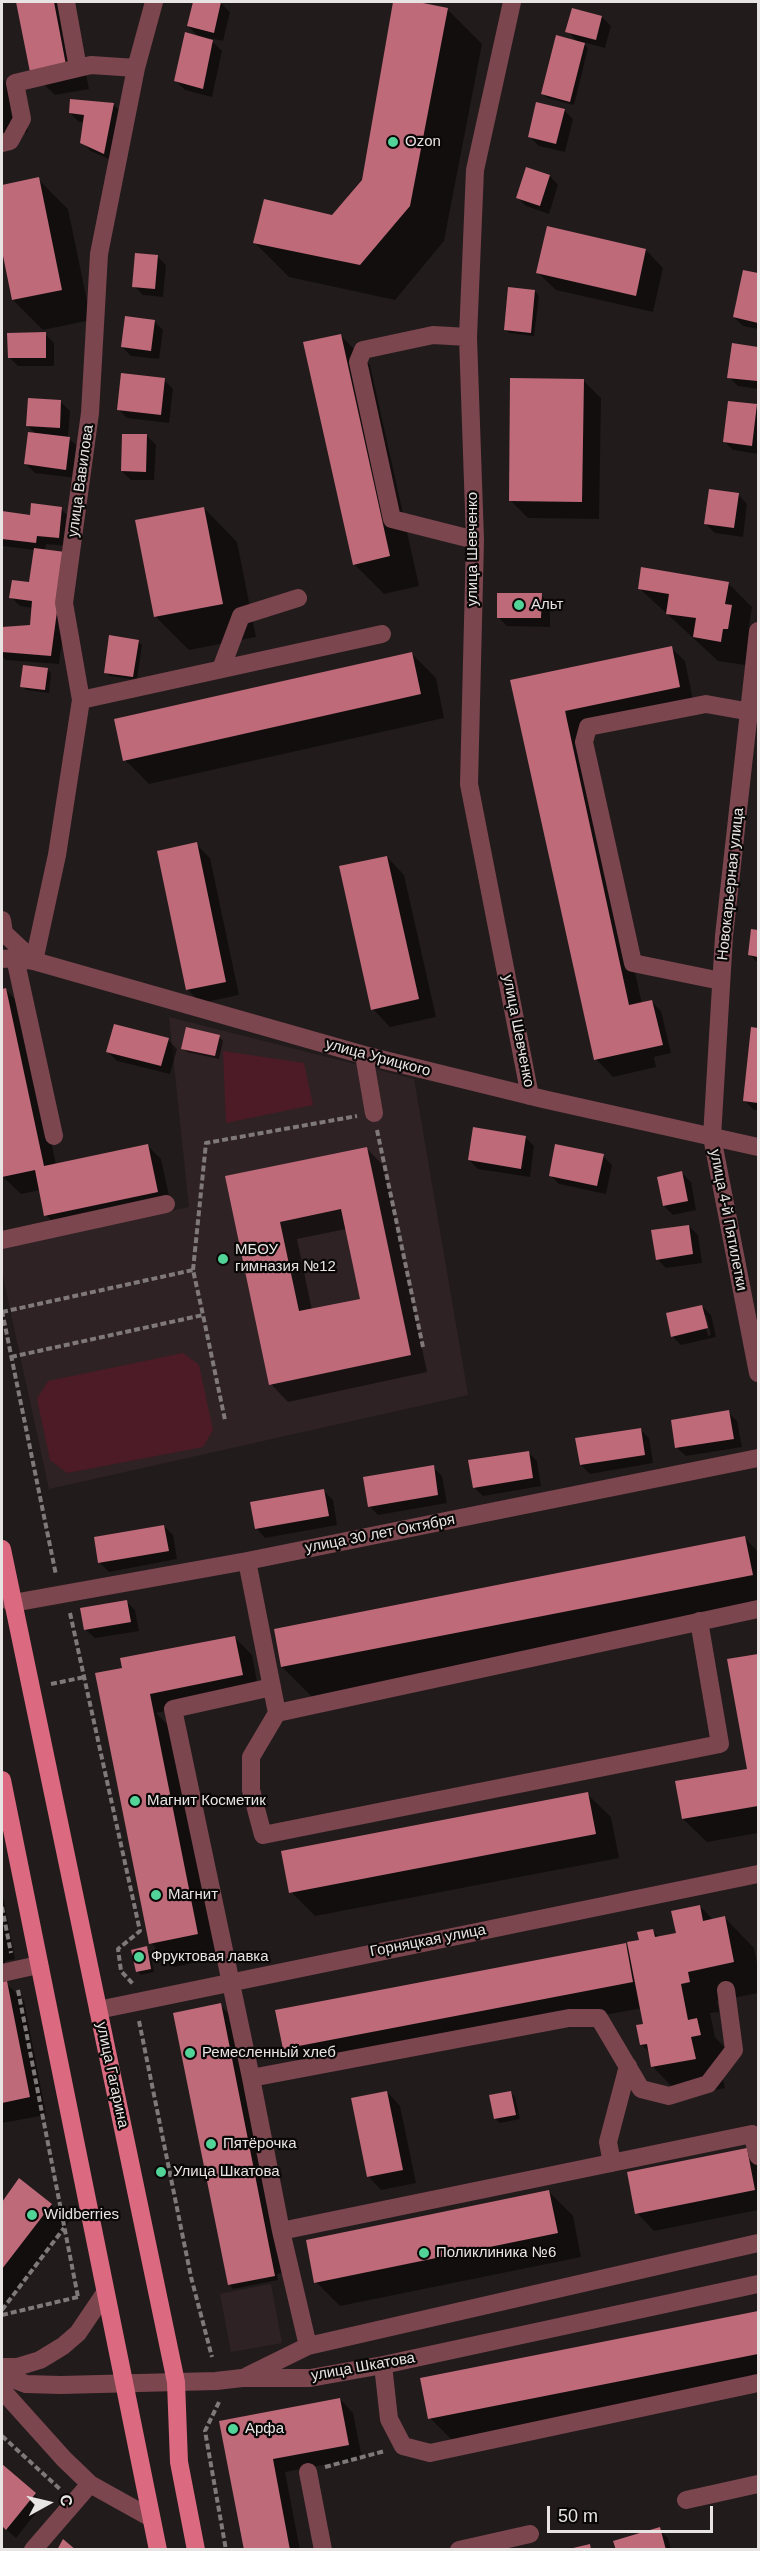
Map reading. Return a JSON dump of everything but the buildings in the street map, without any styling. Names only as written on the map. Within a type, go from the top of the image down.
[{"type":"main road","name":"улица Гагарина","points":[[2,1549],[5,1597],[98,2010],[176,2382],[179,2462],[196,2550]]},
{"type":"main road","points":[[2,1780],[38,1965],[96,2294],[123,2384],[158,2550]]},
{"type":"street","points":[[66,2],[78,68]]},
{"type":"street","name":"улица Вавилова","points":[[34,961],[57,855],[81,700],[64,603],[90,413],[99,254],[136,68],[154,2]]},
{"type":"street","name":"улица Шевченко","points":[[512,2],[475,170],[468,337],[475,540],[469,784],[530,1096]]},
{"type":"street","points":[[2,143],[10,141],[21,119],[15,83],[91,65],[136,68]]},
{"type":"street","points":[[468,337],[433,335],[363,350],[358,362],[392,519],[475,540]]},
{"type":"street","points":[[221,669],[241,616],[298,598]]},
{"type":"street","name":"Новокарьерная улица","points":[[712,1137],[724,936],[759,631]]},
{"type":"street","points":[[81,700],[382,634]]},
{"type":"street","points":[[721,981],[633,963],[584,741],[588,728],[706,704],[751,712]]},
{"type":"street","points":[[2,920],[4,933],[34,961]]},
{"type":"street","points":[[8,958],[54,1136]]},
{"type":"street","name":"улица Урицкого","points":[[8,958],[34,961],[364,1055],[530,1096],[759,1147]]},
{"type":"street","points":[[364,1055],[374,1113]]},
{"type":"street","name":"улица 4-й Пятилетки","points":[[712,1137],[759,1373]]},
{"type":"street","points":[[2,1240],[166,1204]]},
{"type":"street","name":"улица 30 лет Октября","points":[[5,1597],[60,1593],[247,1561],[759,1458]]},
{"type":"street","points":[[247,1561],[277,1713],[251,1757],[251,1790],[263,1835],[720,1744],[699,1621]]},
{"type":"street","points":[[277,1713],[759,1609]]},
{"type":"street","points":[[272,1688],[173,1709],[281,2231],[308,2346]]},
{"type":"street","name":"Горняцкая улица","points":[[98,2010],[230,1981],[759,1874]]},
{"type":"street","points":[[8,1972],[38,1965]]},
{"type":"street","points":[[251,2078],[569,2018],[598,2018],[642,2089],[669,2096],[708,2084],[734,2050],[726,1990]]},
{"type":"street","points":[[612,2163],[608,2142],[628,2066]]},
{"type":"street","points":[[281,2231],[752,2134],[759,2156]]},
{"type":"street","name":"улица Шкатова","points":[[242,2378],[308,2346],[759,2243]]},
{"type":"street","name":"улица Шкатова","points":[[242,2378],[310,2378],[383,2365],[759,2284]]},
{"type":"street","points":[[2,2367],[17,2367],[40,2360],[63,2346],[78,2333],[96,2294]]},
{"type":"street","points":[[383,2365],[389,2419],[403,2446],[430,2453],[759,2383]]},
{"type":"street","points":[[2,2375],[26,2384],[123,2384],[242,2378]]},
{"type":"street","points":[[2,2390],[64,2459],[90,2484],[151,2518]]},
{"type":"street","points":[[308,2472],[323,2550]]},
{"type":"street","points":[[33,2550],[90,2484]]},
{"type":"street","points":[[686,2500],[759,2484]]},
{"type":"street","points":[[459,2550],[530,2534]]},
{"type":"path","points":[[225,1420],[194,1270],[206,1143],[374,1113],[423,1347]]},
{"type":"path","points":[[194,1270],[2,1311],[4,1336],[11,1357],[60,1593],[73,1618],[140,1932],[118,1949],[121,1971],[134,1985],[135,2001],[191,2277],[212,2357]]},
{"type":"path","points":[[11,1357],[203,1315]]},
{"type":"path","points":[[43,1686],[85,1677]]},
{"type":"path","points":[[2,1907],[8,1972],[78,2297]]},
{"type":"path","points":[[2,2312],[64,2227]]},
{"type":"path","points":[[2,2312],[96,2294]]},
{"type":"path","points":[[219,2402],[205,2431],[226,2550]]},
{"type":"path","points":[[2,2436],[74,2502]]},
{"type":"path","points":[[308,2472],[403,2446]]},
{"type":"shaded area","name":"МБОУ гимназия №12","points":[[169,1017],[414,1079],[468,1395],[49,1489],[2,1272],[2,1247],[189,1207]]},
{"type":"shaded area","points":[[223,1051],[304,1063],[313,1105],[226,1123]]},
{"type":"shaded area","points":[[183,1353],[199,1365],[213,1430],[203,1447],[67,1473],[50,1460],[37,1399],[48,1381]]},
{"type":"shaded area","points":[[271,2284],[282,2343],[231,2352],[220,2294]]},
{"type":"place","name":"Ozon","points":[[393,142]]},
{"type":"place","name":"Альт","points":[[519,605]]},
{"type":"place","name":"МБОУ гимназия №12","points":[[223,1259]]},
{"type":"place","name":"Магнит Косметик","points":[[135,1801]]},
{"type":"place","name":"Магнит","points":[[156,1895]]},
{"type":"place","name":"Фруктовая лавка","points":[[139,1957]]},
{"type":"place","name":"Ремесленный хлеб","points":[[190,2053]]},
{"type":"place","name":"Пятёрочка","points":[[211,2144]]},
{"type":"place","name":"Улица Шкатова","points":[[161,2172]]},
{"type":"place","name":"Wildberries","points":[[32,2215]]},
{"type":"place","name":"Поликлиника №6","points":[[424,2253]]},
{"type":"place","name":"Арфа","points":[[233,2429]]}]
